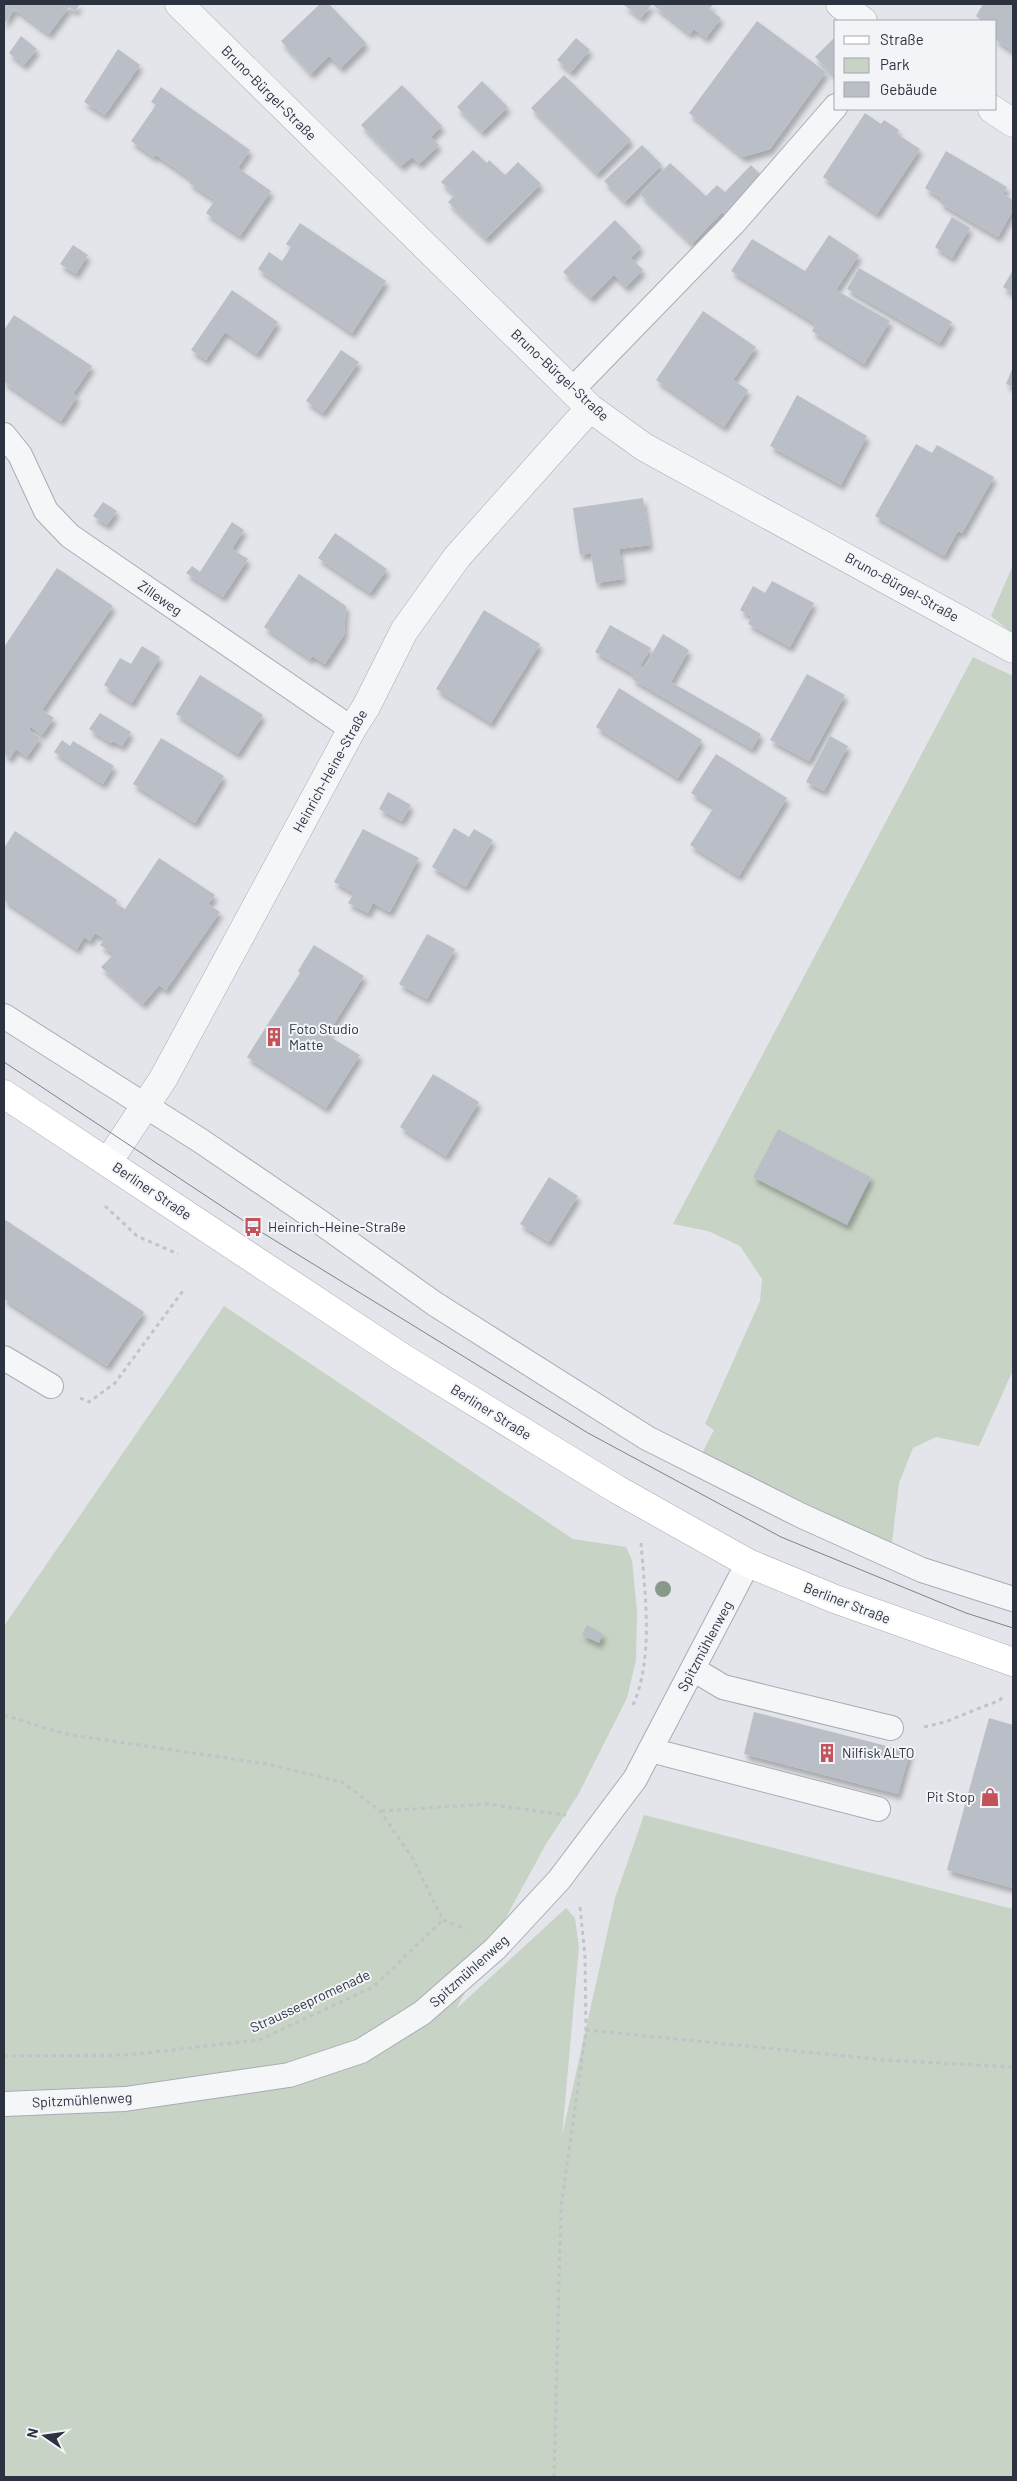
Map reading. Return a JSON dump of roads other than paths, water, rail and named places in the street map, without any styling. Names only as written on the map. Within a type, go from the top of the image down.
[{"type":"street","name":"Bruno-Bürgel-Straße","points":[[179,4],[581,399],[644,447],[1013,649]]},
{"type":"street","points":[[840,4],[862,20]]},
{"type":"street","points":[[994,110],[1013,123]]},
{"type":"street","name":"Heinrich-Heine-Straße","points":[[108,1162],[163,1079],[352,729],[366,707],[404,631],[457,556],[581,399]]},
{"type":"street","name":"Berliner Straße","points":[[4,1094],[403,1358],[618,1490],[748,1563],[835,1599],[1013,1662]]},
{"type":"lane","points":[[581,399],[834,108]]},
{"type":"lane","name":"Zilleweg","points":[[4,435],[20,455],[46,511],[70,536],[352,729]]},
{"type":"lane","points":[[4,1016],[146,1106],[320,1222],[435,1304],[646,1438],[802,1516],[922,1570],[1013,1599]]},
{"type":"lane","points":[[4,1358],[51,1386]]},
{"type":"lane","name":"Spitzmühlenweg","points":[[4,2104],[125,2099],[288,2076],[361,2051],[422,2013],[472,1971],[559,1880],[635,1779],[748,1563]]},
{"type":"lane","points":[[693,1669],[723,1686],[890,1728]]},
{"type":"lane","points":[[650,1750],[878,1809]]},
{"type":"tram line","points":[[4,1062],[253,1227],[588,1433],[781,1537],[966,1613],[1013,1628]]},
{"type":"place","name":"Foto Studio Matte","points":[[274,1037]]},
{"type":"place","name":"Heinrich-Heine-Straße","points":[[253,1227]]},
{"type":"place","name":"Nilfisk ALTO","points":[[827,1753]]},
{"type":"place","name":"Pit Stop","points":[[990,1797]]}]
